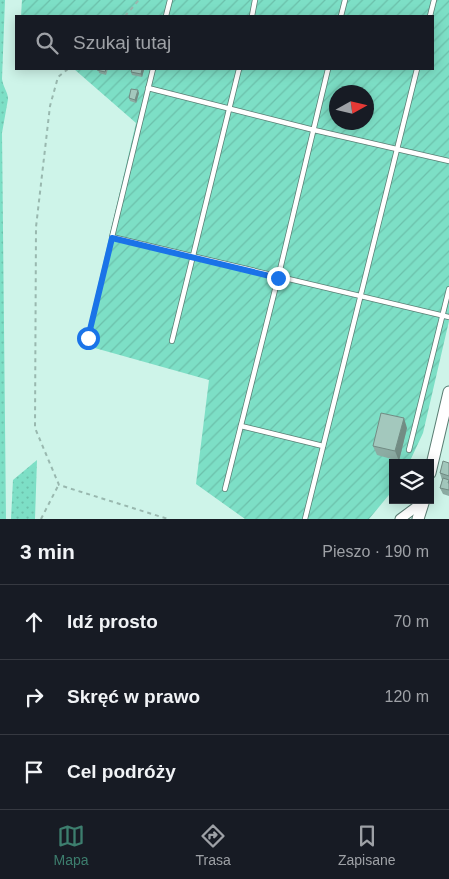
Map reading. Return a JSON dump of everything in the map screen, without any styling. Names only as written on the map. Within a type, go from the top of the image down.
[{"type":"street","points":[[433,459],[449,392]]},
{"type":"street","points":[[400,519],[420,504]]},
{"type":"street","points":[[418,519],[423,504]]},
{"type":"lane","points":[[166,15],[170,0]]},
{"type":"lane","points":[[252,15],[255,0]]},
{"type":"lane","points":[[341,15],[345,0]]},
{"type":"lane","points":[[430,15],[434,0]]},
{"type":"lane","points":[[153,70],[112,238],[449,317]]},
{"type":"lane","points":[[172,341],[240,70]]},
{"type":"lane","points":[[225,489],[328,70]]},
{"type":"lane","points":[[305,519],[417,70]]},
{"type":"lane","points":[[148,88],[314,130],[449,161]]},
{"type":"lane","points":[[409,450],[449,289]]},
{"type":"lane","points":[[241,426],[323,446]]},
{"type":"path","points":[[126,15],[139,0]]},
{"type":"path","points":[[40,519],[58,485],[36,428],[36,227],[50,106],[58,77],[67,70]]},
{"type":"path","points":[[88,338],[112,238]]},
{"type":"path","points":[[58,485],[168,519]]},
{"type":"green space","points":[[0,0],[5,0],[2,79],[8,99],[2,133],[6,519],[0,519]]},
{"type":"green space","points":[[22,0],[449,0],[449,321],[423,433],[411,459],[389,459],[389,495],[369,519],[245,519],[196,484],[209,380],[84,345],[136,123],[75,70],[434,70],[434,15],[21,15]]},
{"type":"green space","points":[[37,460],[35,519],[11,519],[13,480]]},
{"type":"building","points":[[132,70],[142,70],[141,74],[131,72]]},
{"type":"building","points":[[131,89],[138,90],[135,100],[129,98]]},
{"type":"building","points":[[381,413],[404,418],[395,451],[373,446]]},
{"type":"building","points":[[443,461],[449,463],[449,476],[440,473]]},
{"type":"building","points":[[443,478],[449,480],[449,490],[440,488]]},
{"type":"route","points":[[88,338],[112,238],[278,278]]}]
